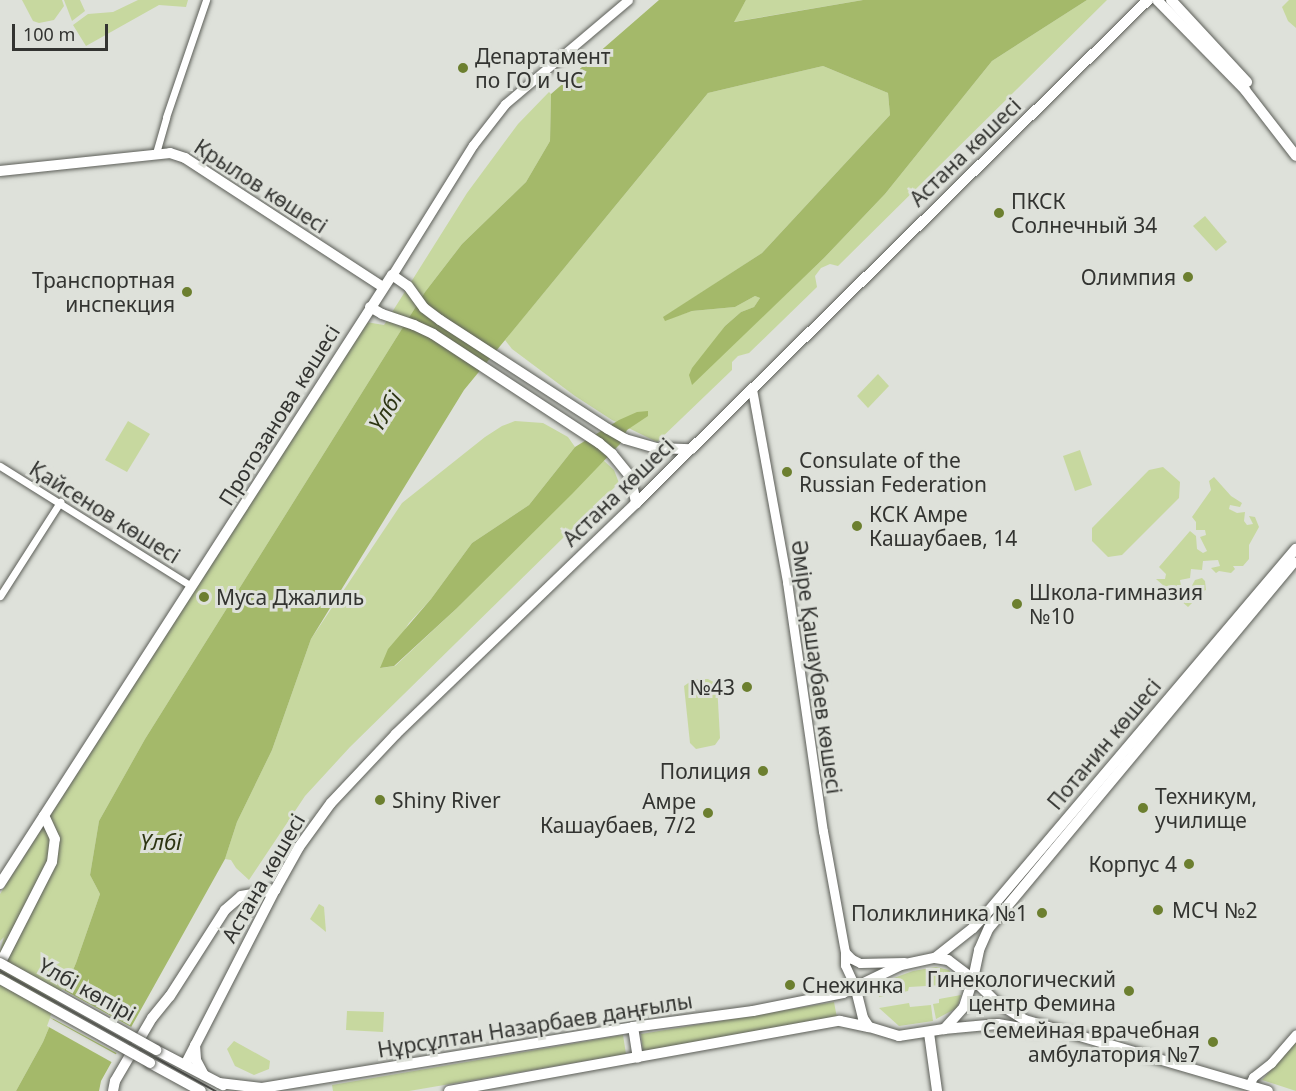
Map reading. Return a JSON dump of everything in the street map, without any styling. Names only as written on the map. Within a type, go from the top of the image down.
[{"type":"main road","name":"Астана көшесі","points":[[185,1065],[275,890],[299,848],[333,800],[396,734],[636,503],[1148,0]]},
{"type":"main road","points":[[1157,0],[1245,90],[1296,156]]},
{"type":"main road","points":[[1171,0],[1253,88],[1296,142]]},
{"type":"main road","name":"Крылов көшесі","points":[[0,171],[170,153],[185,158],[383,287]]},
{"type":"main road","points":[[392,275],[408,286],[424,308],[625,439],[656,448],[691,449]]},
{"type":"main road","name":"Протозанова көшесі","points":[[0,884],[392,275]]},
{"type":"main road","points":[[370,307],[433,334],[599,443],[612,454],[630,476],[636,503]]},
{"type":"main road","name":"Потанин көшесі","points":[[935,958],[973,928],[986,914],[1296,549]]},
{"type":"main road","name":"Потанин көшесі","points":[[973,979],[979,950],[989,928],[1296,560]]},
{"type":"main road","points":[[0,963],[52,862],[55,838],[44,815]]},
{"type":"main road","points":[[113,1091],[115,1081],[152,1018],[170,996],[225,910],[241,896],[275,890]]},
{"type":"main road","points":[[935,958],[948,960],[973,979],[996,1002],[1025,1020],[1255,1089]]},
{"type":"main road","name":"Нұрсұлтан Назарбаев даңғылы","points":[[219,1083],[262,1088],[305,1086],[633,1027],[753,1011],[856,989],[878,975],[913,962],[935,958]]},
{"type":"main road","name":"Үлбі көпірі","points":[[0,963],[234,1091]]},
{"type":"main road","points":[[944,1029],[964,1007],[973,979]]},
{"type":"main road","name":"Үлбі көпірі","points":[[0,980],[201,1091]]},
{"type":"main road","points":[[856,989],[858,1006],[869,1027]]},
{"type":"main road","points":[[449,1091],[840,1022],[869,1027],[899,1036],[998,1024],[1024,1027],[1255,1089]]},
{"type":"main road","points":[[633,1027],[638,1058]]},
{"type":"main road","points":[[929,1033],[937,1091]]},
{"type":"main road","points":[[195,1045],[196,1060],[204,1075]]},
{"type":"street","points":[[156,153],[206,0]]},
{"type":"street","name":"Протозанова көшесі","points":[[392,275],[473,145],[505,104],[628,0]]},
{"type":"street","name":"Әміре Қашаубаев көшесі","points":[[752,389],[788,582],[823,831],[845,952],[845,965],[856,989]]},
{"type":"street","name":"Қайсенов көшесі","points":[[0,466],[191,586]]},
{"type":"street","points":[[0,596],[60,502]]},
{"type":"street","points":[[845,952],[860,963],[913,962]]},
{"type":"street","points":[[1255,1089],[1253,1077],[1271,1063],[1296,1034]]},
{"type":"shaded area","points":[[22,0],[62,0],[64,6],[54,20],[39,23],[33,21]]},
{"type":"shaded area","points":[[64,0],[80,0],[85,11],[72,21]]},
{"type":"shaded area","points":[[138,0],[188,0],[186,7],[159,5],[86,46],[73,25],[88,14],[113,12]]},
{"type":"shaded area","points":[[746,0],[863,0],[733,22]]},
{"type":"shaded area","points":[[1087,0],[1107,0],[838,266],[830,264],[821,268],[815,276],[817,287],[749,353],[738,356],[732,362],[732,370],[657,442],[612,420],[575,396],[512,349],[505,340],[708,93],[823,66],[888,93],[890,115],[762,253],[664,317],[665,320],[692,311],[735,307],[755,296],[760,298],[754,307],[741,312],[725,326],[710,347],[692,384],[824,258],[885,194],[992,61]]},
{"type":"shaded area","points":[[1289,0],[1296,0],[1296,28],[1288,21],[1282,7]]},
{"type":"shaded area","points":[[549,92],[551,94],[550,141],[526,182],[462,244],[425,292],[145,739],[99,821],[90,875],[100,894],[76,963],[43,1042],[16,1091],[0,1091],[0,951],[4,937],[0,941],[0,894],[366,322],[384,325],[467,193],[518,124]]},
{"type":"shaded area","points":[[1205,216],[1227,242],[1216,251],[1193,226]]},
{"type":"shaded area","points":[[878,374],[889,386],[868,408],[857,396]]},
{"type":"shaded area","points":[[128,421],[150,434],[127,472],[105,460]]},
{"type":"shaded area","points":[[515,421],[543,423],[568,437],[575,447],[529,505],[472,543],[431,599],[409,623],[381,668],[395,666],[456,609],[603,460],[614,470],[619,483],[350,747],[305,796],[249,880],[231,860],[225,859],[237,822],[272,750],[311,639],[402,503],[485,437]]},
{"type":"shaded area","points":[[1080,450],[1092,485],[1075,491],[1063,456]]},
{"type":"shaded area","points":[[1163,467],[1180,482],[1179,498],[1122,555],[1108,557],[1092,541],[1092,528],[1149,470]]},
{"type":"shaded area","points":[[1214,477],[1231,496],[1242,503],[1240,507],[1230,505],[1229,509],[1237,513],[1245,512],[1244,521],[1247,525],[1253,524],[1249,516],[1255,517],[1259,527],[1249,545],[1249,559],[1243,566],[1233,566],[1235,569],[1231,573],[1219,571],[1216,573],[1211,568],[1220,566],[1218,560],[1203,561],[1202,570],[1191,569],[1190,578],[1180,580],[1182,592],[1188,593],[1195,580],[1202,578],[1205,581],[1206,590],[1198,593],[1197,598],[1188,607],[1156,579],[1165,579],[1166,574],[1159,567],[1190,531],[1196,536],[1197,549],[1203,553],[1207,551],[1200,537],[1206,535],[1205,530],[1196,530],[1196,522],[1192,517],[1211,490],[1209,481]]},
{"type":"shaded area","points":[[694,679],[708,679],[717,684],[720,738],[715,745],[696,749],[690,743],[684,686]]},
{"type":"shaded area","points":[[319,904],[324,907],[326,932],[310,919]]},
{"type":"shaded area","points":[[936,967],[949,970],[960,984],[909,987],[908,991],[879,997],[880,990],[891,979],[913,971]]},
{"type":"shaded area","points":[[961,995],[957,1008],[936,1019],[933,1004],[939,1003],[939,999]]},
{"type":"shaded area","points":[[834,1002],[837,1018],[643,1051],[641,1034]]},
{"type":"shaded area","points":[[909,1003],[910,1007],[931,1005],[933,1021],[899,1026],[879,1008]]},
{"type":"shaded area","points":[[347,1011],[384,1012],[383,1032],[346,1030]]},
{"type":"shaded area","points":[[623,1035],[626,1054],[409,1091],[333,1091],[332,1085]]},
{"type":"shaded area","points":[[234,1041],[270,1061],[269,1069],[254,1075],[235,1066],[227,1049]]},
{"type":"shaded area","points":[[1296,1042],[1296,1091],[1262,1080]]},
{"type":"water","name":"Үлбі","points":[[659,0],[746,0],[734,22],[863,0],[1087,0],[992,61],[885,194],[824,258],[692,385],[689,375],[692,368],[725,326],[741,312],[754,307],[760,298],[755,296],[735,307],[692,311],[665,321],[663,317],[762,253],[890,115],[888,93],[823,66],[708,93],[464,390],[311,639],[272,750],[237,822],[225,859],[101,1081],[99,1091],[16,1091],[43,1042],[76,963],[100,894],[90,875],[99,821],[145,739],[425,292],[462,244],[526,182],[550,141],[551,94]]},
{"type":"water","points":[[648,411],[648,416],[627,430],[620,444],[456,609],[394,666],[380,668],[388,649],[431,599],[472,543],[529,505],[575,447],[619,420],[637,412]]},
{"type":"pier","points":[[62,989],[135,1029],[120,1055],[50,1017]]},
{"type":"pier","points":[[50,1018],[119,1056],[115,1064],[47,1026]]},
{"type":"tram line","points":[[0,971],[216,1091]]},
{"type":"place","name":"Департамент по ГО и ЧС","points":[[463,68]]},
{"type":"place","name":"ПКСК Солнечный 34","points":[[999,213]]},
{"type":"place","name":"Олимпия","points":[[1188,277]]},
{"type":"place","name":"Транспортная инспекция","points":[[187,292]]},
{"type":"place","name":"Consulate of the Russian Federation","points":[[787,472]]},
{"type":"place","name":"КСК Амре Кашаубаев, 14","points":[[857,526]]},
{"type":"place","name":"Муса Джалиль","points":[[204,597]]},
{"type":"place","name":"Школа-гимназия №10","points":[[1017,604]]},
{"type":"place","name":"№43","points":[[747,687]]},
{"type":"place","name":"Полиция","points":[[763,771]]},
{"type":"place","name":"Shiny River","points":[[380,800]]},
{"type":"place","name":"Техникум, училище","points":[[1143,808]]},
{"type":"place","name":"Амре Кашаубаев, 7/2","points":[[708,813]]},
{"type":"place","name":"Корпус 4","points":[[1189,864]]},
{"type":"place","name":"МСЧ №2","points":[[1158,910]]},
{"type":"place","name":"Поликлиника №1","points":[[1042,913]]},
{"type":"place","name":"Снежинка","points":[[790,985]]},
{"type":"place","name":"Гинекологический центр Фемина","points":[[1129,991]]},
{"type":"place","name":"Семейная врачебная амбулатория №7","points":[[1213,1042]]}]
